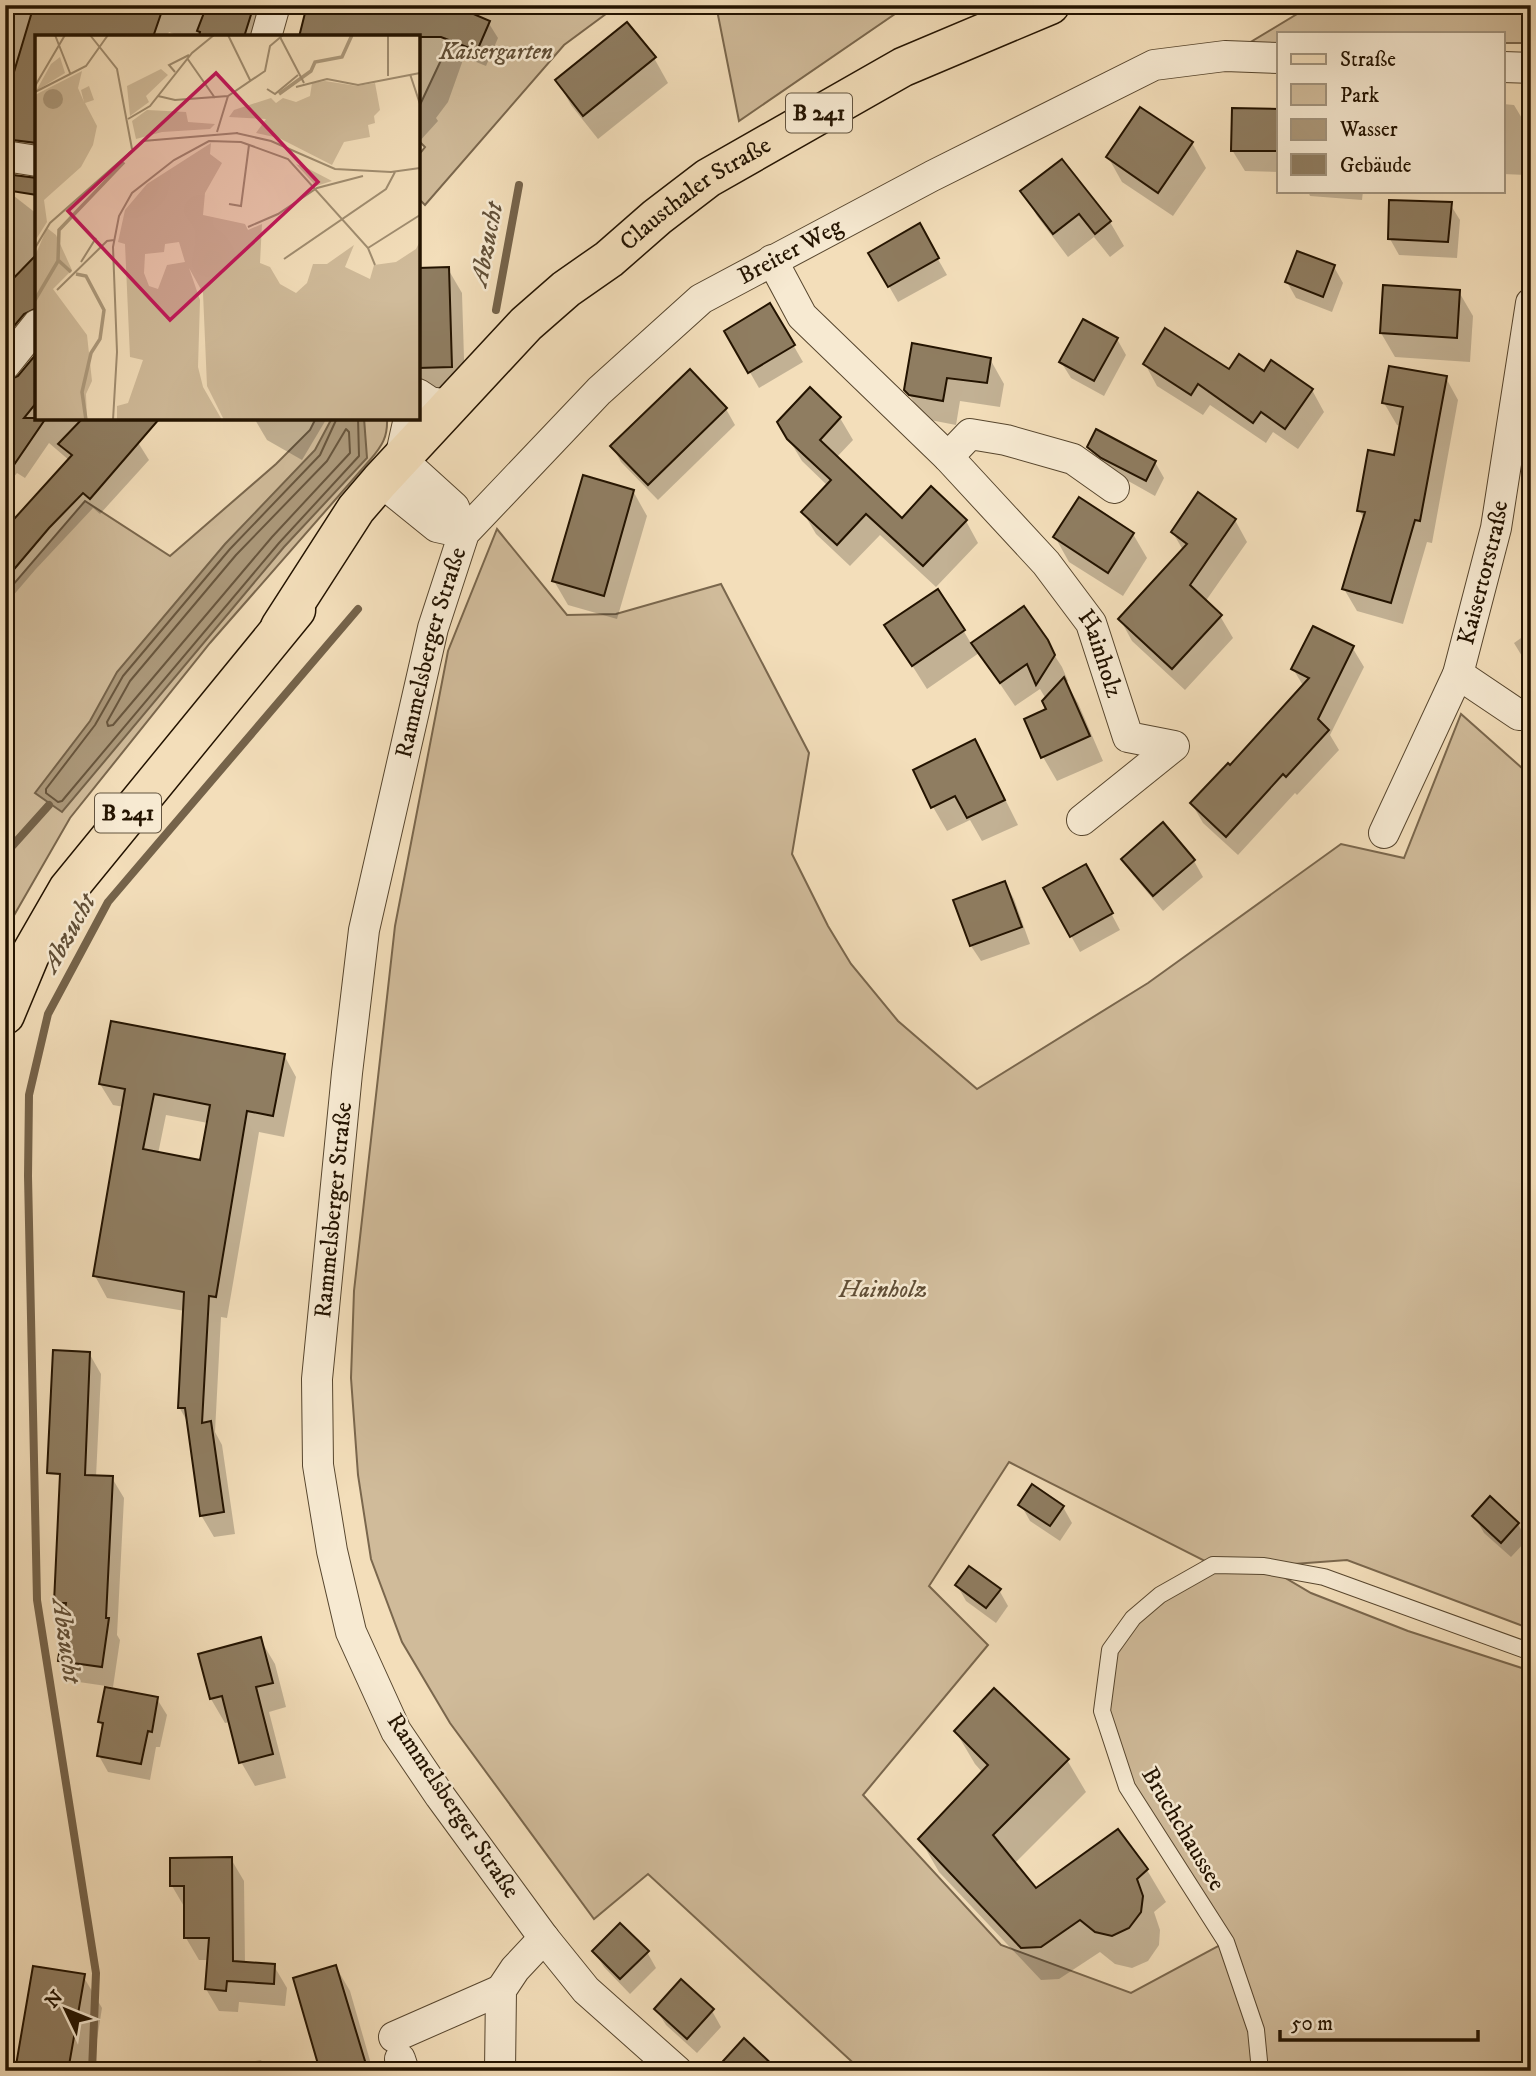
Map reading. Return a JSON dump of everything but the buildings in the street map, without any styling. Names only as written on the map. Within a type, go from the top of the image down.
[{"type":"main road","name":"Clausthaler Straße","points":[[5,1015],[30,955],[68,889],[280,627],[376,526],[434,400],[566,289],[609,259],[657,217],[708,178],[902,67],[1050,5]]},
{"type":"main road","name":"Clausthaler Straße","points":[[398,477],[541,340],[609,259]]},
{"type":"street","points":[[267,35],[275,5]]},
{"type":"street","name":"Breiter Weg","points":[[464,533],[599,391],[701,299],[932,176],[1154,65],[1225,56],[1277,58]]},
{"type":"street","points":[[1504,67],[1531,68]]},
{"type":"street","points":[[5,156],[35,161]]},
{"type":"street","name":"Hainholz","points":[[772,260],[802,316],[948,457],[1046,563],[1091,623],[1128,737],[1174,746],[1082,820]]},
{"type":"street","name":"Kaisertorstraße","points":[[1384,833],[1458,674],[1496,528],[1531,303]]},
{"type":"street","points":[[5,365],[35,328]]},
{"type":"street","points":[[409,420],[398,477],[454,507],[464,533]]},
{"type":"street","points":[[948,457],[970,435],[1006,440],[1073,459],[1115,488]]},
{"type":"street","name":"Rammelsberger Straße","points":[[464,533],[433,628],[365,930],[317,1379],[318,1465],[332,1551],[351,1632],[397,1731],[440,1796],[544,1938],[586,1990],[677,2071]]},
{"type":"street","name":"Kaisertorstraße","points":[[1458,674],[1519,715]]},
{"type":"street","points":[[399,2056],[501,1990],[515,1969],[544,1938]]},
{"type":"street","points":[[500,2071],[501,1990]]},
{"type":"lane","name":"Bruchchaussee","points":[[1260,2071],[1256,2029],[1226,1942],[1127,1787],[1102,1711],[1110,1650],[1133,1618],[1160,1595],[1213,1565],[1264,1566],[1324,1577],[1531,1652]]},
{"type":"green space","name":"Kaisergarten","points":[[467,5],[618,5],[564,45],[425,205],[420,200],[420,153],[425,147],[420,142],[420,105]]},
{"type":"green space","points":[[716,5],[908,5],[739,121]]},
{"type":"green space","points":[[1312,5],[1531,5],[1531,43],[1504,43],[1504,32],[1277,32],[1277,43],[1249,43]]},
{"type":"green space","points":[[315,420],[387,420],[383,441],[374,455],[210,643],[70,818],[5,931],[5,594],[85,501],[170,556],[276,464],[310,430]]},
{"type":"green space","points":[[497,529],[567,615],[616,614],[721,584],[809,753],[792,854],[828,926],[851,964],[898,1021],[977,1089],[1148,983],[1341,844],[1404,858],[1461,714],[1531,776],[1531,1629],[1347,1560],[1265,1566],[1311,1593],[1408,1631],[1531,1671],[1531,2071],[862,2071],[648,1874],[594,1919],[450,1723],[402,1642],[371,1559],[358,1475],[351,1378],[354,1291],[395,926],[448,651]],"holes":[[[1009,1462],[1213,1565],[1133,1618],[1110,1650],[1102,1711],[1127,1787],[1226,1942],[1131,1993],[1001,1945],[863,1795],[988,1645],[929,1586]]]},
{"type":"water","points":[[331,420],[364,420],[367,458],[284,547],[62,812],[35,793],[90,721],[117,672],[225,544],[315,450]]},
{"type":"waterway","name":"Abzucht","points":[[496,310],[519,185]]},
{"type":"waterway","name":"Abzucht","points":[[92,2071],[96,1973],[37,1600],[28,1176],[29,1095],[48,1014],[108,902],[358,609]]},
{"type":"waterway","points":[[5,854],[49,805]]}]
